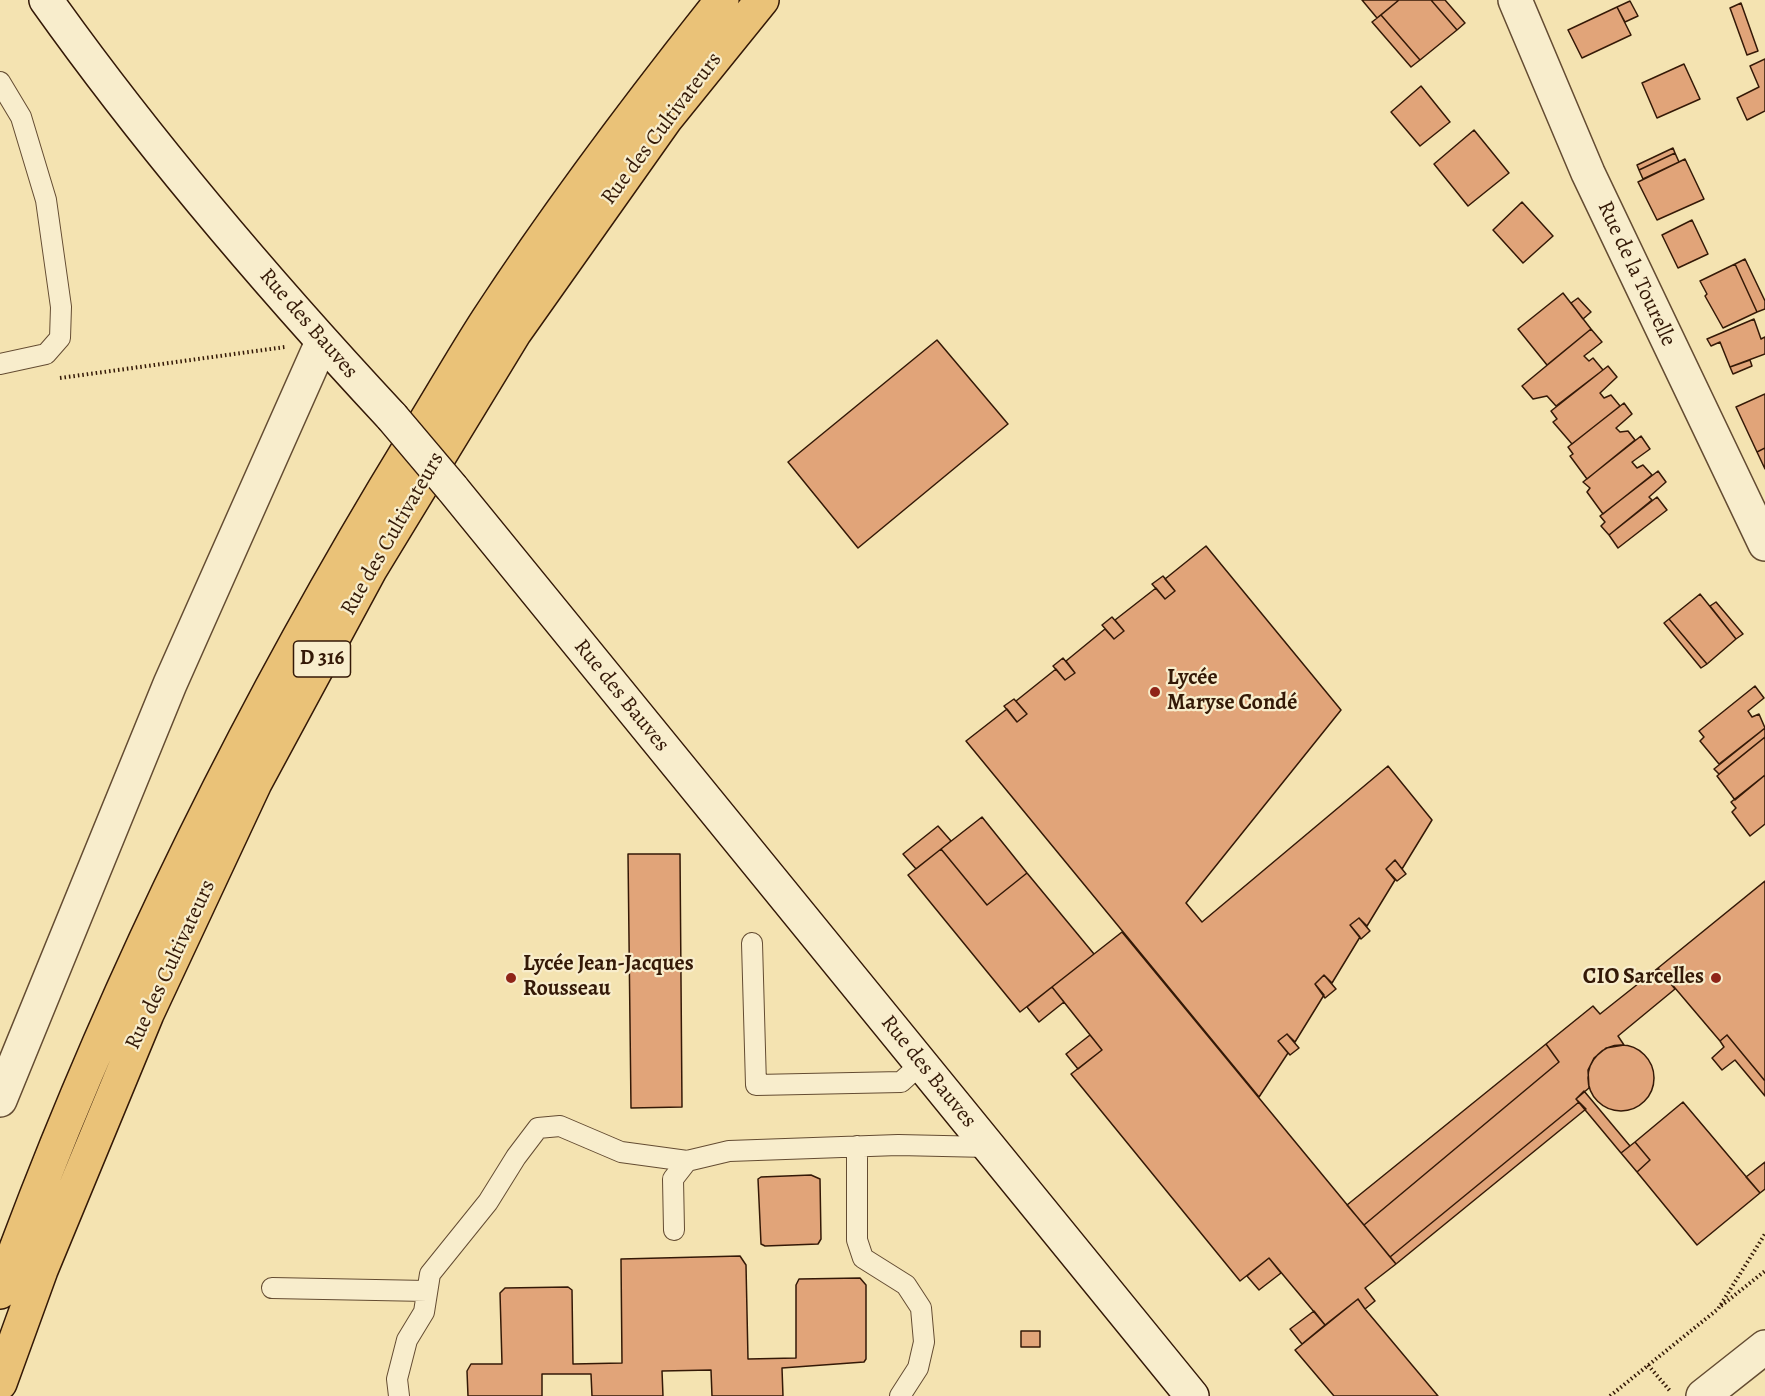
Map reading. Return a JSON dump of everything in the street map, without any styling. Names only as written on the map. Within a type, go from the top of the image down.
[{"type":"main road","name":"Rue des Cultivateurs","points":[[0,1292],[66,1122],[160,911],[250,728],[319,602],[371,510],[488,319],[607,150],[722,0]]},
{"type":"main road","name":"Rue des Cultivateurs","points":[[0,1383],[41,1270],[147,1014],[255,783],[370,570],[459,421],[534,304],[665,120],[762,0]]},
{"type":"street","name":"Rue des Bauves","points":[[46,0],[107,86],[322,342],[392,417],[452,488],[1192,1396]]},
{"type":"street","name":"Rue de la Tourelle","points":[[1515,0],[1588,173],[1765,544]]},
{"type":"street","points":[[0,1100],[170,684],[322,342]]},
{"type":"street","points":[[1702,1396],[1765,1347]]},
{"type":"lane","points":[[0,82],[21,117],[46,200],[61,307],[60,338],[46,354],[0,364]]},
{"type":"lane","points":[[752,943],[756,1085],[901,1082],[921,1064]]},
{"type":"lane","points":[[399,1396],[397,1379],[407,1341],[423,1312],[430,1274],[488,1202],[516,1157],[538,1128],[560,1126],[621,1152],[687,1161],[729,1151],[857,1146],[988,1147]]},
{"type":"lane","points":[[857,1146],[857,1240],[863,1258],[906,1285],[921,1308],[924,1342],[918,1368],[900,1396]]},
{"type":"lane","points":[[674,1230],[673,1179],[687,1161]]},
{"type":"lane","points":[[272,1288],[427,1291]]},
{"type":"path","points":[[58,378],[322,342]]},
{"type":"path","points":[[1718,1309],[1765,1234]]},
{"type":"path","points":[[1610,1396],[1765,1271]]},
{"type":"path","points":[[1648,1365],[1675,1396]]},
{"type":"building","points":[[1362,0],[1399,0],[1377,18]]},
{"type":"building","points":[[1399,0],[1431,0],[1457,30],[1420,60],[1381,15]]},
{"type":"building","points":[[1431,0],[1445,0],[1465,23],[1457,30]]},
{"type":"building","points":[[1630,1],[1638,16],[1625,22],[1617,7]]},
{"type":"building","points":[[1741,3],[1758,51],[1747,55],[1730,8]]},
{"type":"building","points":[[1617,7],[1631,35],[1582,58],[1568,30]]},
{"type":"building","points":[[1381,15],[1420,60],[1411,67],[1372,22]]},
{"type":"building","points":[[1765,59],[1765,111],[1747,120],[1737,98],[1759,87],[1750,66]]},
{"type":"building","points":[[1684,64],[1700,99],[1657,118],[1642,83]]},
{"type":"building","points":[[1421,86],[1450,122],[1420,146],[1391,112]]},
{"type":"building","points":[[1474,130],[1509,173],[1468,206],[1434,164]]},
{"type":"building","points":[[1673,148],[1675,153],[1639,170],[1637,165]]},
{"type":"building","points":[[1675,153],[1679,162],[1643,179],[1639,170]]},
{"type":"building","points":[[1685,159],[1704,199],[1657,220],[1638,182]]},
{"type":"building","points":[[1522,202],[1553,236],[1523,263],[1493,230]]},
{"type":"building","points":[[1692,220],[1708,254],[1678,268],[1662,235]]},
{"type":"building","points":[[1745,259],[1765,301],[1765,309],[1757,312],[1735,264]]},
{"type":"building","points":[[1735,264],[1757,312],[1723,328],[1705,296],[1707,294],[1700,281]]},
{"type":"building","points":[[1563,293],[1591,329],[1547,365],[1518,329]]},
{"type":"building","points":[[1578,298],[1591,312],[1583,319],[1571,303]]},
{"type":"building","points":[[1754,319],[1761,339],[1765,337],[1765,354],[1730,367],[1720,342],[1711,346],[1707,339]]},
{"type":"building","points":[[1591,329],[1602,342],[1584,356],[1589,361],[1593,358],[1603,370],[1556,406],[1547,396],[1533,399],[1522,386]]},
{"type":"building","points":[[937,340],[1008,424],[858,548],[788,462]]},
{"type":"building","points":[[1750,360],[1752,366],[1733,374],[1730,367]]},
{"type":"building","points":[[1608,366],[1617,377],[1600,393],[1604,398],[1611,395],[1620,406],[1572,444],[1553,422],[1557,419],[1551,411]]},
{"type":"building","points":[[1765,394],[1765,448],[1757,452],[1736,407]]},
{"type":"building","points":[[1624,403],[1632,414],[1616,428],[1620,432],[1628,431],[1635,440],[1587,479],[1570,456],[1573,454],[1568,447]]},
{"type":"building","points":[[1641,436],[1650,449],[1632,462],[1637,468],[1643,465],[1652,475],[1603,514],[1587,492],[1590,488],[1583,482]]},
{"type":"building","points":[[1765,448],[1765,469],[1757,452]]},
{"type":"building","points":[[1658,471],[1666,482],[1649,497],[1652,500],[1609,535],[1601,526],[1605,522],[1600,516]]},
{"type":"building","points":[[1657,497],[1667,510],[1618,548],[1609,535]]},
{"type":"building","points":[[1206,546],[1341,710],[1186,903],[1202,922],[1388,766],[1432,820],[1402,869],[1395,860],[1386,869],[1395,880],[1367,926],[1359,918],[1350,925],[1360,937],[1332,983],[1324,975],[1315,984],[1324,995],[1295,1042],[1287,1034],[1278,1041],[1288,1053],[1259,1097],[966,741],[1007,709],[1017,722],[1027,714],[1016,701],[1056,669],[1065,680],[1075,673],[1066,661],[1105,629],[1114,639],[1124,631],[1115,620],[1156,588],[1165,599],[1175,591],[1165,579]]},
{"type":"building","points":[[1163,576],[1175,591],[1165,599],[1152,584]]},
{"type":"building","points":[[1700,594],[1736,639],[1707,664],[1669,619]]},
{"type":"building","points":[[1716,602],[1743,634],[1736,639],[1710,606]]},
{"type":"building","points":[[1112,617],[1124,631],[1114,639],[1102,625]]},
{"type":"building","points":[[1669,619],[1707,664],[1701,668],[1664,623]]},
{"type":"building","points":[[1063,658],[1075,673],[1065,680],[1053,666]]},
{"type":"building","points":[[1755,686],[1764,698],[1748,711],[1752,717],[1759,714],[1765,728],[1719,764],[1700,741],[1704,737],[1699,731]]},
{"type":"building","points":[[1014,699],[1027,714],[1017,722],[1004,706]]},
{"type":"building","points":[[1765,728],[1765,737],[1719,774],[1714,769]]},
{"type":"building","points":[[1765,737],[1765,775],[1735,800],[1717,776]]},
{"type":"building","points":[[1765,775],[1765,824],[1750,836],[1732,812],[1736,808],[1731,802]]},
{"type":"building","points":[[982,817],[1027,873],[987,905],[941,849]]},
{"type":"building","points":[[938,826],[951,841],[916,869],[903,854]]},
{"type":"building","points":[[941,849],[987,905],[1027,873],[1094,954],[1020,1012],[908,875]]},
{"type":"building","points":[[628,854],[680,854],[682,1107],[631,1108]]},
{"type":"building","points":[[1395,860],[1406,874],[1397,881],[1386,869]]},
{"type":"building","name":"CIO Sarcelles","points":[[1765,881],[1765,1081],[1727,1035],[1720,1041],[1658,968]]},
{"type":"building","points":[[1359,918],[1370,931],[1361,939],[1350,925]]},
{"type":"building","points":[[1122,932],[1396,1264],[1365,1288],[1375,1301],[1365,1309],[1358,1299],[1325,1325],[1269,1258],[1240,1281],[1071,1074],[1102,1050],[1052,987]]},
{"type":"building","points":[[1658,968],[1675,989],[1618,1036],[1624,1045],[1606,1048],[1594,1058],[1588,1070],[1589,1088],[1576,1099],[1579,1102],[1390,1257],[1364,1225],[1559,1062],[1546,1044],[1593,1006],[1600,1014]]},
{"type":"building","points":[[1324,975],[1336,989],[1325,998],[1315,984]]},
{"type":"building","points":[[1052,987],[1064,1002],[1039,1022],[1027,1007]]},
{"type":"building","points":[[1287,1034],[1299,1048],[1290,1055],[1278,1041]]},
{"type":"building","points":[[1090,1035],[1102,1050],[1078,1069],[1066,1054]]},
{"type":"building","points":[[1727,1035],[1765,1081],[1765,1096],[1735,1060],[1722,1070],[1712,1058],[1724,1047],[1720,1041]]},
{"type":"building","points":[[1546,1044],[1559,1062],[1364,1225],[1347,1205]]},
{"type":"building","points":[[1614,1045],[1628,1045],[1640,1050],[1649,1059],[1654,1078],[1652,1091],[1645,1102],[1628,1111],[1614,1111],[1602,1106],[1593,1097],[1588,1085],[1588,1071],[1593,1059],[1602,1050]]},
{"type":"building","points":[[1584,1091],[1630,1146],[1621,1153],[1576,1099]]},
{"type":"building","points":[[1579,1102],[1586,1109],[1396,1264],[1390,1257]]},
{"type":"building","points":[[1683,1102],[1760,1193],[1697,1245],[1637,1172],[1650,1160],[1635,1142]]},
{"type":"building","points":[[1635,1142],[1650,1160],[1637,1172],[1621,1153]]},
{"type":"building","points":[[1765,1162],[1765,1189],[1760,1193],[1746,1177]]},
{"type":"building","points":[[811,1175],[820,1179],[821,1239],[818,1244],[765,1246],[761,1244],[758,1179]]},
{"type":"building","points":[[740,1256],[746,1265],[748,1359],[796,1358],[796,1285],[799,1279],[860,1278],[866,1285],[866,1359],[864,1362],[782,1368],[783,1396],[712,1396],[711,1370],[662,1371],[663,1396],[592,1396],[591,1374],[542,1374],[542,1396],[468,1396],[467,1371],[471,1364],[502,1364],[500,1293],[505,1288],[568,1287],[572,1290],[573,1364],[622,1363],[621,1259]]},
{"type":"building","points":[[1269,1258],[1281,1273],[1259,1290],[1247,1276]]},
{"type":"building","points":[[1358,1299],[1438,1396],[1334,1396],[1295,1350]]},
{"type":"building","points":[[1314,1311],[1325,1325],[1302,1344],[1290,1329]]},
{"type":"building","points":[[1021,1331],[1040,1331],[1040,1347],[1021,1347]]},
{"type":"place","name":"Lycée Maryse Condé","points":[[1155,692]]},
{"type":"place","name":"Lycée Jean-Jacques Rousseau","points":[[511,978]]},
{"type":"place","name":"CIO Sarcelles","points":[[1716,978]]}]
